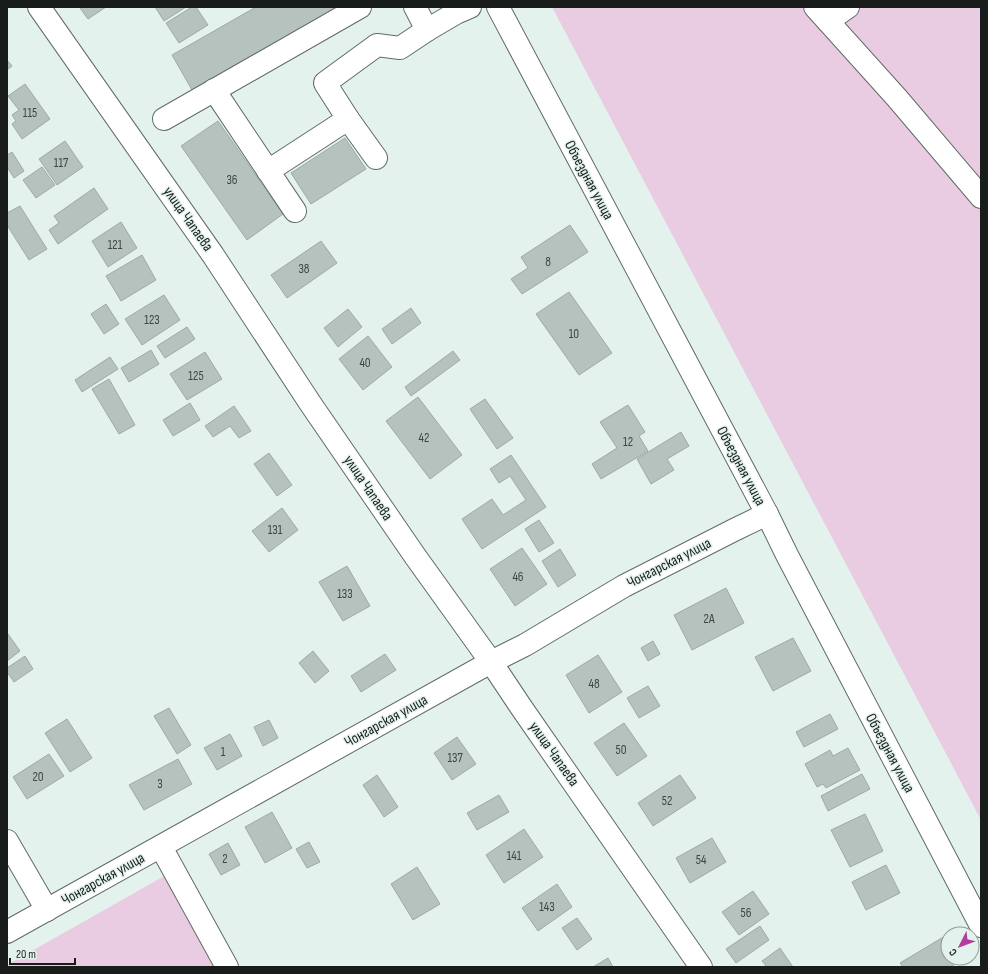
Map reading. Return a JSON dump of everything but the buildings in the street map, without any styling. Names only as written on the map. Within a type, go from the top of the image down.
[{"type":"street","name":"улица Чапаева","points":[[39,7],[213,255],[310,402],[415,556],[491,662],[701,967]]},
{"type":"street","points":[[164,119],[360,7]]},
{"type":"street","points":[[415,7],[427,30]]},
{"type":"street","points":[[376,158],[324,83],[377,45],[400,48],[456,13],[470,7]]},
{"type":"street","name":"Объездная улица","points":[[498,7],[767,514],[981,926]]},
{"type":"street","points":[[848,7],[822,14],[977,184]]},
{"type":"street","points":[[214,90],[295,211]]},
{"type":"street","points":[[268,171],[348,119]]},
{"type":"street","name":"Чонгарская улица","points":[[7,932],[525,644],[624,586],[767,514]]},
{"type":"street","points":[[7,841],[47,910]]},
{"type":"street","points":[[161,847],[227,967]]},
{"type":"shaded area","points":[[552,7],[981,7],[981,820]]},
{"type":"shaded area","points":[[166,875],[216,967],[7,967],[7,965]]}]
